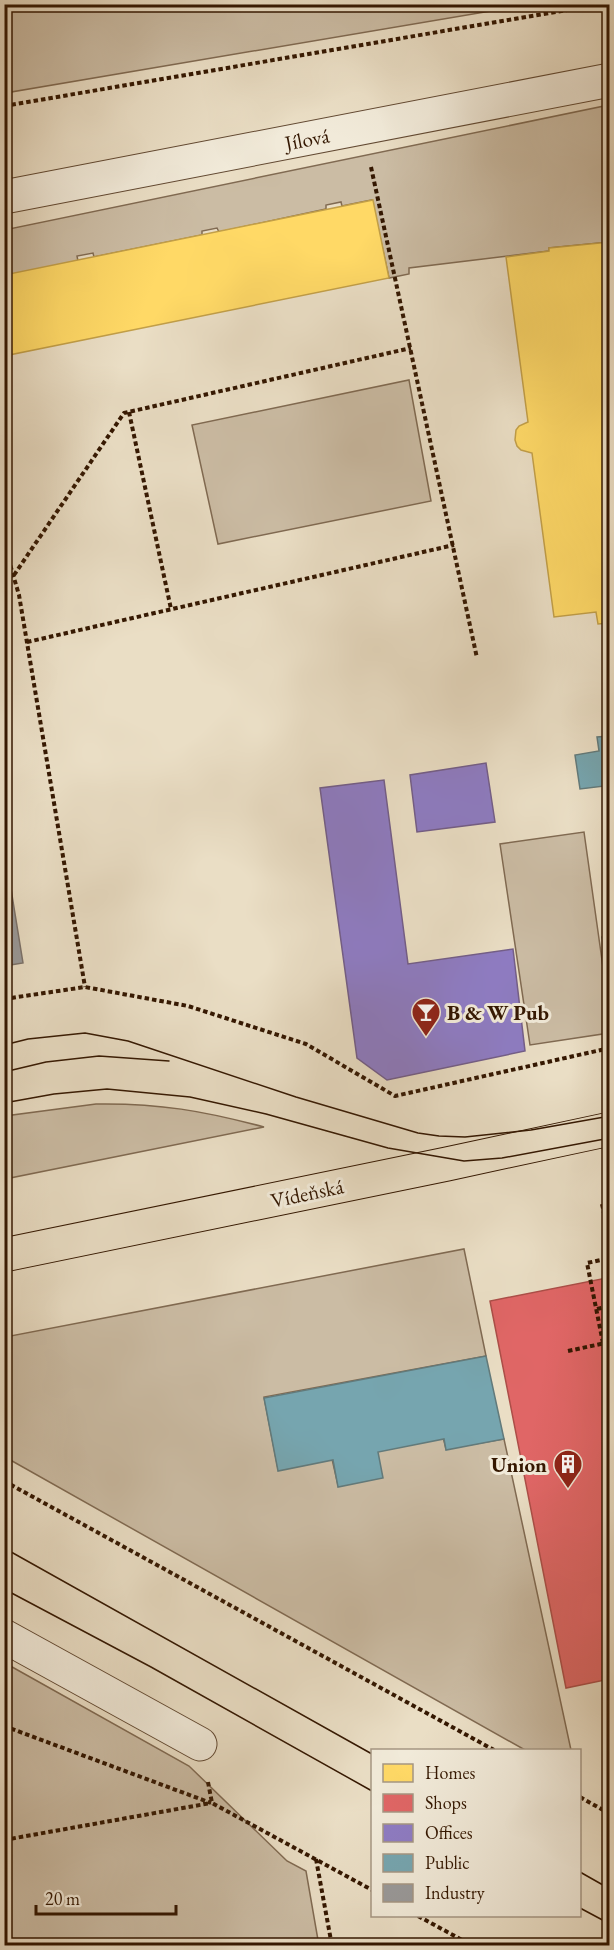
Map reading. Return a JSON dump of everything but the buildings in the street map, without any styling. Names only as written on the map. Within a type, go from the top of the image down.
[{"type":"main road","name":"Vídeňská","points":[[4,1255],[609,1129]]},
{"type":"street","name":"Jílová","points":[[4,197],[609,80]]},
{"type":"street","points":[[4,1636],[200,1744]]},
{"type":"path","points":[[4,106],[602,4]]},
{"type":"path","points":[[369,160],[477,658]]},
{"type":"path","points":[[14,575],[124,413],[411,348]]},
{"type":"path","points":[[129,412],[171,609]]},
{"type":"path","points":[[4,544],[14,575],[27,642],[85,987]]},
{"type":"path","points":[[27,642],[454,545]]},
{"type":"path","points":[[4,999],[85,987],[188,1006],[306,1044],[394,1096],[609,1048]]},
{"type":"path","points":[[602,1204],[609,1240]]},
{"type":"path","points":[[603,1343],[587,1263],[609,1258]]},
{"type":"path","points":[[597,1309],[609,1306]]},
{"type":"path","points":[[568,1351],[609,1342]]},
{"type":"path","points":[[4,1481],[492,1749]]},
{"type":"path","points":[[4,1726],[212,1803],[371,1889]]},
{"type":"path","points":[[200,1744],[212,1803]]},
{"type":"path","points":[[581,1798],[609,1814]]},
{"type":"path","points":[[4,1840],[212,1803]]},
{"type":"path","points":[[316,1860],[332,1946]]},
{"type":"path","points":[[420,1917],[473,1946]]},
{"type":"shaded area","points":[[5,4],[526,4],[526,5],[5,93]]},
{"type":"shaded area","points":[[609,105],[609,242],[409,268],[409,274],[389,278],[372,200],[342,206],[341,202],[326,205],[326,209],[219,232],[217,228],[202,231],[202,235],[94,257],[93,253],[77,256],[78,261],[5,277],[4,230]]},
{"type":"shaded area","points":[[409,380],[431,501],[218,544],[192,425]]},
{"type":"shaded area","points":[[584,832],[609,1010],[609,1033],[530,1045],[500,844]]},
{"type":"shaded area","points":[[96,1104],[181,1109],[264,1127],[5,1179],[5,1116]]},
{"type":"shaded area","points":[[464,1249],[486,1356],[264,1397],[278,1469],[332,1459],[338,1485],[377,1450],[443,1437],[446,1449],[504,1439],[571,1749],[523,1749],[5,1457],[5,1337]]},
{"type":"shaded area","points":[[5,1663],[189,1766],[287,1861],[306,1871],[318,1940],[293,1946],[5,1945]]},
{"type":"tram line","points":[[4,1045],[28,1039],[85,1033],[128,1041],[296,1097],[418,1133],[439,1136],[465,1137],[531,1130],[610,1116]]},
{"type":"tram line","points":[[4,1072],[46,1062],[99,1056],[169,1061]]},
{"type":"tram line","points":[[4,1103],[54,1094],[107,1089],[190,1097],[266,1114],[388,1148],[464,1161],[502,1158],[610,1138]]},
{"type":"tram line","points":[[4,1548],[371,1753]]},
{"type":"tram line","points":[[4,1589],[151,1667],[371,1790]]},
{"type":"tram line","points":[[581,1873],[610,1889]]},
{"type":"tram line","points":[[581,1909],[610,1924]]},
{"type":"place","name":"B & W Pub","points":[[426,1038]]},
{"type":"place","name":"Union","points":[[568,1490]]}]
